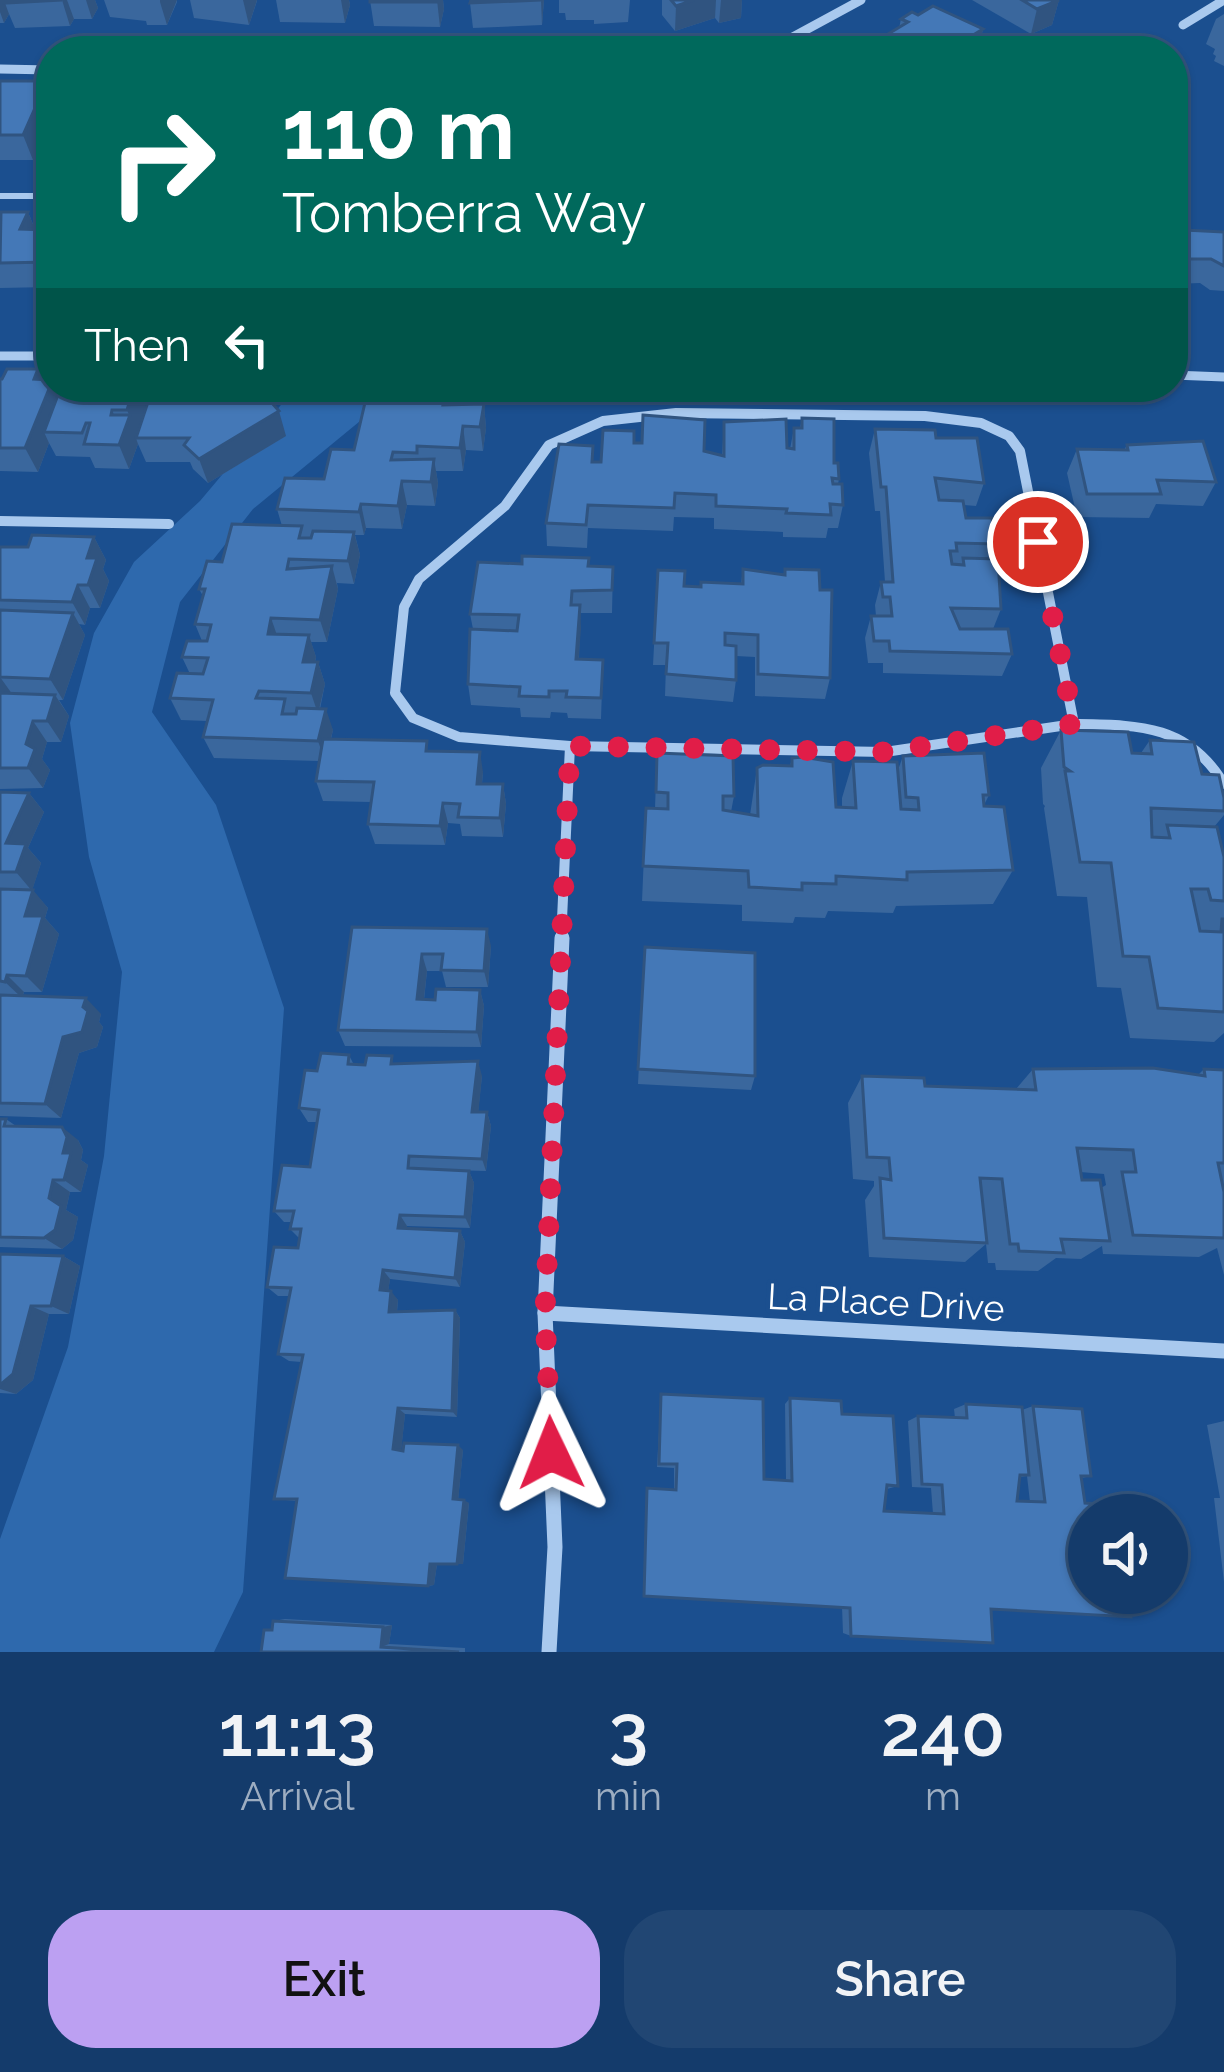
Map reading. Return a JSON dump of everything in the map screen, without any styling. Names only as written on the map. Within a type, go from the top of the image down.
[{"type":"street","points":[[794,36],[861,0]]},
{"type":"street","points":[[1183,25],[1224,1]]},
{"type":"street","points":[[0,70],[36,70]]},
{"type":"street","points":[[0,356],[36,356]]},
{"type":"street","points":[[1188,376],[1224,376]]},
{"type":"street","points":[[1074,724],[1020,451],[1010,436],[981,422],[925,416],[676,412],[603,421],[549,445],[505,506],[419,579],[404,608],[395,693],[413,718],[459,736],[570,746],[885,752],[1074,724],[1133,725],[1184,739],[1212,764],[1224,784]]},
{"type":"street","points":[[0,521],[169,524]]},
{"type":"street","points":[[549,1652],[555,1547],[545,1312],[570,746]]},
{"type":"street","name":"La Place Drive","points":[[545,1312],[1224,1351]]},
{"type":"lane","points":[[0,196],[36,196]]},
{"type":"shaded area","points":[[283,402],[383,402],[253,509],[180,602],[152,712],[216,805],[284,1008],[243,1592],[214,1652],[0,1652],[0,1539],[68,1347],[104,1156],[122,972],[89,857],[70,723],[94,633],[134,562],[200,501]]},
{"type":"building","points":[[438,0],[438,2],[370,2]]},
{"type":"building","points":[[471,0],[541,0],[470,3]]},
{"type":"building","points":[[1022,0],[1059,0],[1037,9]]},
{"type":"building","points":[[933,6],[983,29],[972,36],[885,36],[908,22],[901,19],[912,12],[918,15]]},
{"type":"building","points":[[0,81],[36,81],[36,106],[23,135],[0,135]]},
{"type":"building","points":[[1,212],[28,212],[20,229],[36,230],[36,262],[0,263]]},
{"type":"building","points":[[1188,230],[1224,232],[1224,266],[1211,259],[1188,259]]},
{"type":"building","points":[[7,369],[36,369],[36,402],[44,402],[25,448],[0,448],[2,379]]},
{"type":"building","points":[[55,402],[129,402],[127,410],[112,410],[111,415],[130,415],[119,445],[84,444],[90,423],[82,433],[44,432]]},
{"type":"building","points":[[148,402],[271,402],[279,411],[199,459],[184,445],[189,438],[136,438]]},
{"type":"building","points":[[365,402],[484,404],[480,427],[463,426],[460,448],[417,446],[417,453],[393,452],[391,460],[434,459],[431,482],[402,481],[398,506],[361,504],[359,512],[277,509],[285,478],[324,479],[331,449],[354,450]]},
{"type":"building","points":[[643,415],[705,420],[704,451],[724,456],[724,422],[786,419],[787,448],[794,449],[794,428],[802,428],[802,418],[834,419],[834,463],[838,463],[839,479],[832,478],[833,484],[842,484],[843,505],[830,504],[831,515],[786,513],[787,509],[716,506],[716,495],[675,493],[674,508],[588,505],[586,525],[546,523],[559,444],[593,446],[592,462],[601,462],[603,430],[634,431],[634,443],[642,443]]},
{"type":"building","points":[[875,429],[935,430],[936,438],[977,438],[984,483],[935,478],[939,500],[963,501],[966,518],[992,518],[997,544],[956,543],[957,551],[950,551],[952,564],[964,565],[963,558],[998,559],[1001,609],[951,608],[960,629],[1008,629],[1012,654],[890,651],[889,641],[874,641],[871,616],[892,616],[890,597],[883,597],[881,582],[893,582],[886,487],[881,487]]},
{"type":"building","points":[[1203,441],[1216,482],[1157,480],[1161,494],[1087,494],[1077,449],[1128,450],[1127,445]]},
{"type":"building","points":[[232,524],[302,526],[299,538],[311,538],[313,531],[354,532],[348,561],[289,559],[287,569],[332,566],[320,620],[271,618],[268,634],[309,635],[303,662],[318,662],[311,693],[259,691],[256,698],[285,699],[282,714],[296,714],[297,708],[326,709],[318,741],[203,737],[213,700],[170,698],[177,673],[203,674],[208,658],[182,657],[187,641],[207,641],[211,625],[195,624],[205,589],[199,589],[207,561],[222,562]]},
{"type":"building","points":[[32,535],[94,537],[87,558],[97,558],[88,585],[78,585],[72,602],[0,600],[0,547],[28,547]]},
{"type":"building","points":[[522,556],[589,558],[588,566],[613,567],[612,590],[572,591],[571,605],[580,605],[576,659],[603,660],[601,698],[566,697],[567,691],[549,691],[549,697],[519,696],[520,687],[468,684],[470,629],[517,631],[519,615],[470,614],[478,562],[522,564]]},
{"type":"building","points":[[743,569],[785,575],[785,569],[819,570],[820,590],[832,590],[830,678],[758,674],[758,635],[725,633],[725,645],[736,646],[736,680],[666,674],[668,643],[654,643],[658,570],[685,571],[684,586],[701,587],[701,582],[743,584]]},
{"type":"building","points":[[0,610],[73,613],[50,679],[0,677]]},
{"type":"building","points":[[0,693],[55,695],[47,721],[33,721],[26,744],[35,749],[28,768],[0,768]]},
{"type":"building","points":[[1061,730],[1128,732],[1132,753],[1152,754],[1150,740],[1194,742],[1202,774],[1219,775],[1224,811],[1151,808],[1152,837],[1170,838],[1167,825],[1217,827],[1224,857],[1224,901],[1211,900],[1208,889],[1191,889],[1200,931],[1221,932],[1224,919],[1224,1012],[1158,1008],[1149,957],[1123,956],[1111,863],[1080,862]]},
{"type":"building","points":[[323,739],[427,741],[426,751],[480,752],[477,784],[503,784],[500,818],[458,817],[460,804],[443,803],[440,826],[368,824],[374,782],[316,781]]},
{"type":"building","points":[[657,753],[733,756],[734,796],[723,796],[723,810],[758,816],[757,768],[763,765],[792,766],[792,758],[803,757],[833,762],[836,807],[856,808],[853,761],[897,762],[901,809],[919,810],[918,798],[906,797],[903,756],[984,753],[989,795],[983,795],[984,806],[1004,807],[1013,870],[907,872],[907,880],[836,876],[836,884],[802,883],[802,890],[749,887],[748,871],[643,866],[646,808],[668,809],[668,793],[656,792]]},
{"type":"building","points":[[0,792],[29,793],[6,843],[26,844],[16,872],[0,872]]},
{"type":"building","points":[[0,889],[33,890],[25,916],[43,916],[26,976],[7,975],[5,982],[0,981]]},
{"type":"building","points":[[352,927],[487,929],[484,971],[441,970],[443,954],[422,954],[417,999],[435,1000],[436,989],[480,990],[477,1032],[338,1030]]},
{"type":"building","points":[[645,947],[755,953],[755,1076],[638,1069]]},
{"type":"building","points":[[0,995],[86,998],[82,1032],[63,1037],[45,1104],[0,1103]]},
{"type":"building","points":[[321,1053],[349,1055],[348,1064],[365,1065],[367,1055],[392,1056],[391,1064],[478,1061],[472,1112],[487,1112],[482,1159],[409,1156],[408,1168],[469,1171],[465,1217],[400,1215],[398,1228],[460,1231],[455,1278],[383,1270],[380,1290],[391,1291],[389,1312],[455,1310],[452,1411],[398,1408],[393,1449],[403,1451],[404,1443],[458,1445],[453,1499],[464,1500],[457,1564],[430,1564],[428,1586],[285,1578],[297,1499],[274,1499],[303,1355],[278,1354],[291,1288],[267,1287],[274,1247],[298,1248],[301,1229],[290,1229],[294,1211],[274,1211],[282,1165],[310,1167],[319,1110],[299,1108],[305,1070],[317,1071]]},
{"type":"building","points":[[1153,1068],[1205,1076],[1204,1069],[1224,1070],[1224,1163],[1218,1163],[1224,1192],[1224,1238],[1133,1235],[1122,1172],[1136,1172],[1133,1150],[1077,1148],[1082,1180],[1100,1180],[1110,1241],[1061,1239],[1064,1253],[1019,1251],[1018,1244],[1010,1244],[1002,1179],[980,1178],[987,1243],[884,1238],[880,1178],[891,1180],[889,1158],[867,1157],[862,1076],[924,1078],[925,1086],[1036,1090],[1033,1069]]},
{"type":"building","points":[[0,1119],[6,1119],[4,1126],[62,1127],[67,1137],[63,1153],[71,1153],[64,1180],[53,1180],[49,1198],[61,1206],[55,1230],[44,1238],[0,1237]]},
{"type":"building","points":[[0,1254],[63,1256],[51,1306],[31,1306],[13,1374],[0,1385]]},
{"type":"building","points":[[661,1394],[763,1399],[764,1479],[792,1481],[790,1398],[841,1401],[842,1414],[893,1416],[898,1486],[887,1485],[884,1511],[944,1514],[942,1485],[922,1484],[918,1416],[967,1418],[966,1404],[1022,1407],[1029,1475],[1020,1475],[1017,1501],[1045,1502],[1033,1406],[1082,1409],[1091,1476],[1081,1476],[1084,1494],[1068,1494],[1068,1613],[991,1609],[993,1643],[851,1636],[850,1608],[644,1596],[647,1488],[676,1490],[677,1464],[659,1464]]},
{"type":"building","points":[[273,1621],[383,1627],[381,1647],[459,1652],[261,1652],[264,1630],[272,1630]]},
{"type":"route","points":[[551,1453],[545,1312],[570,746],[885,752],[1074,724],[1038,542]]}]
